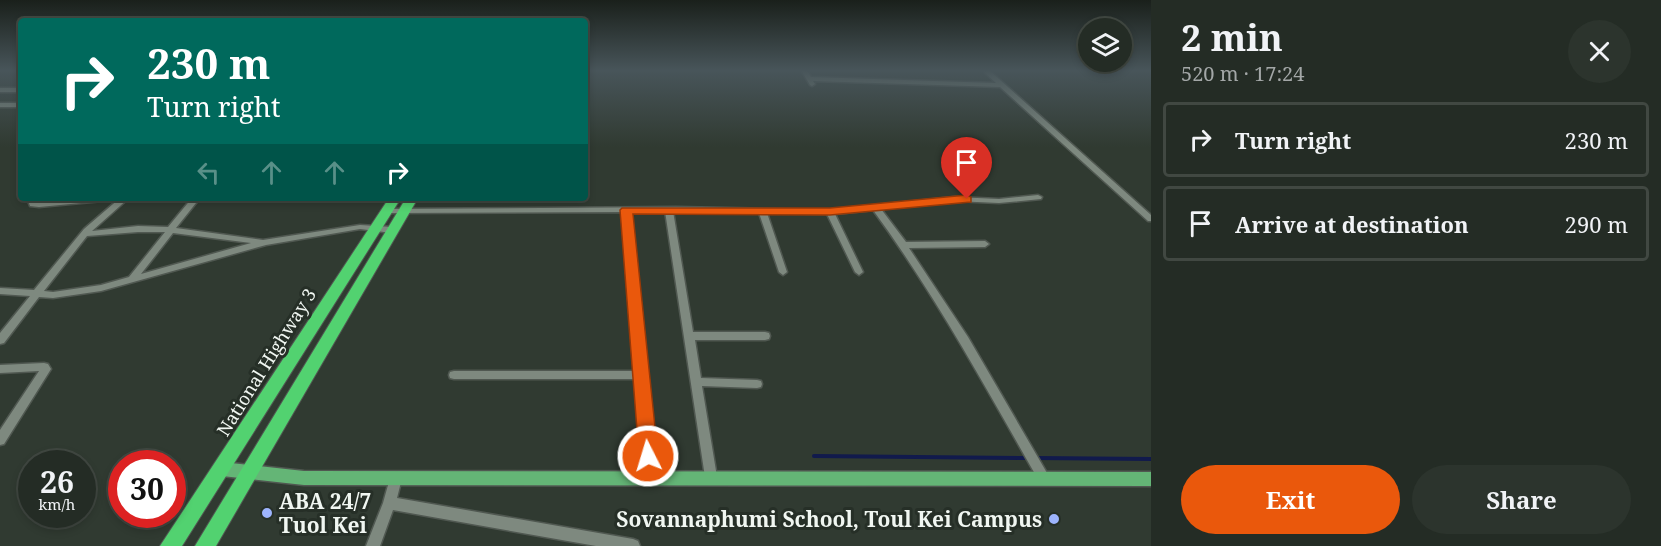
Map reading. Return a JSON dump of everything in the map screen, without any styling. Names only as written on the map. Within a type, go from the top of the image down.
[{"type":"highway","name":"National Highway 3","points":[[170,546],[222,469],[393,201]]},
{"type":"highway","points":[[205,546],[410,201]]},
{"type":"main road","points":[[222,469],[304,478],[711,477],[1039,471],[1151,478]]},
{"type":"street","points":[[1013,95],[1151,219]]},
{"type":"street","points":[[0,105],[18,105]]},
{"type":"street","points":[[386,212],[669,209],[830,212],[955,199],[999,201],[1038,197]]},
{"type":"street","points":[[32,201],[33,204],[39,205],[81,201]]},
{"type":"street","points":[[0,340],[85,234],[123,201]]},
{"type":"street","points":[[133,278],[194,201]]},
{"type":"street","points":[[876,208],[905,245],[939,299],[1039,471]]},
{"type":"street","points":[[669,209],[711,477]]},
{"type":"street","points":[[626,210],[650,477]]},
{"type":"street","points":[[762,210],[783,272]]},
{"type":"street","points":[[830,212],[859,272]]},
{"type":"street","points":[[0,291],[53,295],[101,288],[266,242],[360,227],[392,230]]},
{"type":"street","points":[[85,234],[170,230],[266,242]]},
{"type":"street","points":[[905,245],[985,244]]},
{"type":"street","points":[[689,336],[765,336]]},
{"type":"street","points":[[0,369],[44,367],[46,369],[0,440]]},
{"type":"street","points":[[454,375],[641,375]]},
{"type":"street","points":[[696,382],[756,384]]},
{"type":"street","points":[[374,546],[396,478]]},
{"type":"street","points":[[389,503],[633,546]]},
{"type":"waterway","points":[[814,456],[1029,458]]},
{"type":"waterway","points":[[1035,458],[1151,459]]},
{"type":"place","name":"ABA 24/7 Tuol Kei","points":[[267,513]]},
{"type":"place","name":"Sovannaphumi School, Toul Kei Campus","points":[[1054,519]]},
{"type":"route","points":[[648,456],[626,210],[830,212],[967,199]]}]
